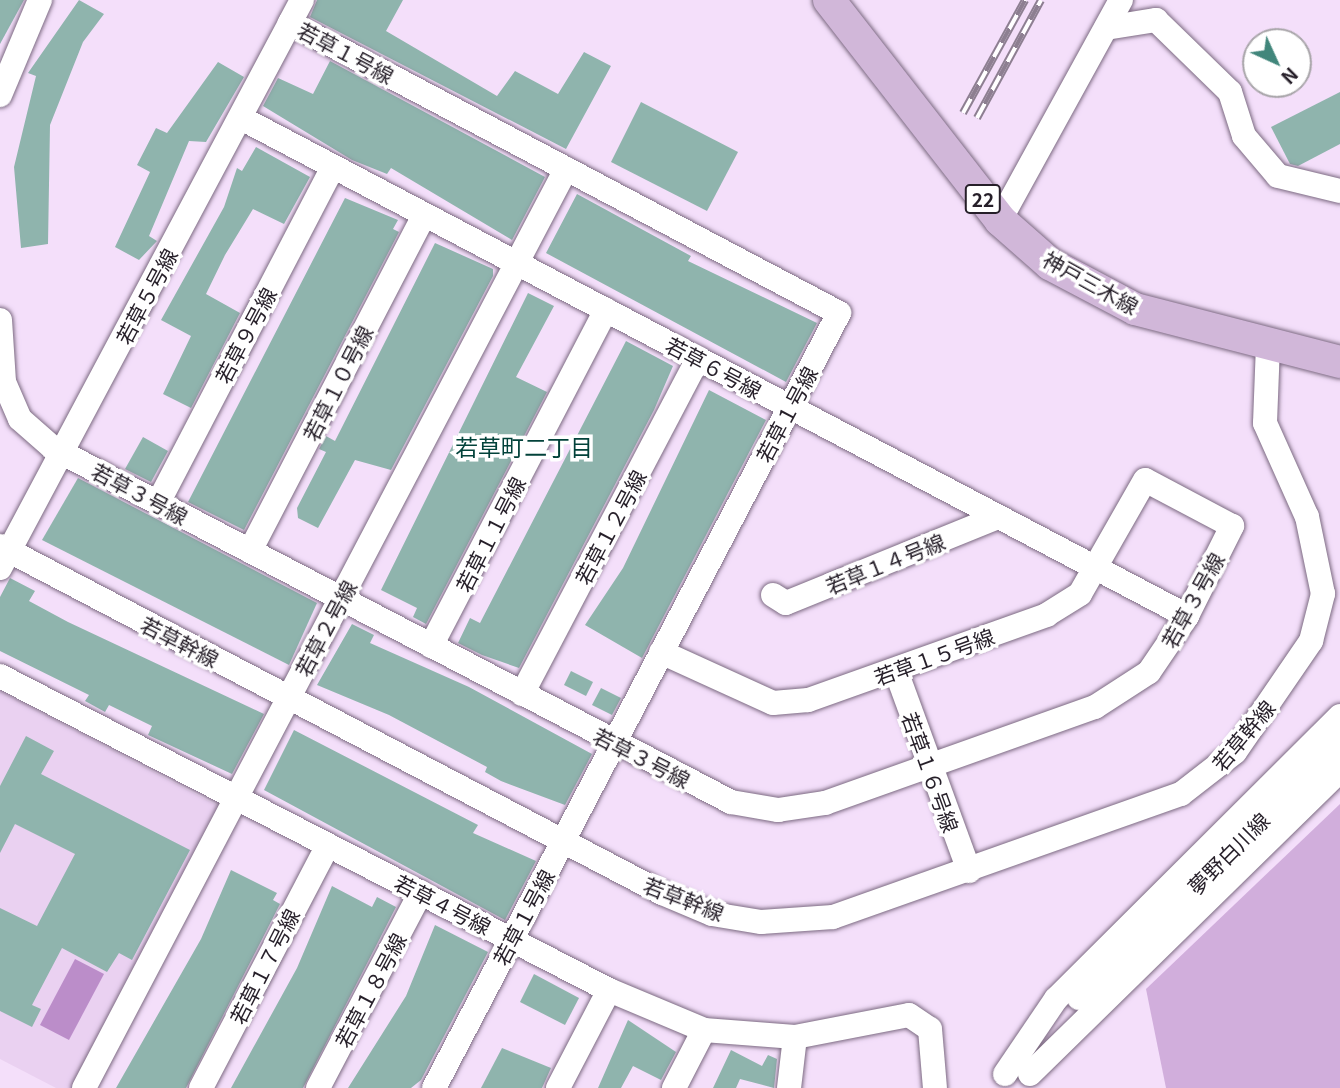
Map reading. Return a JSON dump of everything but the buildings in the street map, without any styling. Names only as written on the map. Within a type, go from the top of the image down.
[{"type":"main road","name":"神戸三木線","points":[[829,0],[1000,220],[1050,264],[1135,309],[1268,346],[1340,362]]},
{"type":"street","points":[[0,95],[40,0]]},
{"type":"street","name":"若草１号線","points":[[302,0],[290,23],[839,313],[433,1088]]},
{"type":"street","points":[[1000,220],[1121,1]]},
{"type":"street","points":[[1105,28],[1156,20],[1230,92],[1244,136],[1278,176],[1340,191]]},
{"type":"street","name":"若草５号線","points":[[3,555],[61,453],[290,23]]},
{"type":"street","name":"若草６号線","points":[[241,118],[1187,616]]},
{"type":"street","name":"若草９号線","points":[[158,503],[333,167]]},
{"type":"street","name":"若草２号線","points":[[84,1088],[514,262],[566,169]]},
{"type":"street","name":"若草１０号線","points":[[250,551],[424,215]]},
{"type":"street","name":"若草１１号線","points":[[431,646],[606,310]]},
{"type":"street","name":"若草３号線","points":[[0,320],[4,382],[20,419],[61,453],[731,802],[778,810],[825,803],[1095,707],[1149,672],[1187,616],[1232,526],[1145,480]]},
{"type":"street","name":"若草幹線","points":[[3,555],[690,905],[761,922],[832,917],[969,872],[1181,794],[1209,775],[1235,752],[1311,641],[1330,559],[1265,423],[1268,346]]},
{"type":"street","name":"若草１２号線","points":[[522,694],[698,359]]},
{"type":"street","name":"若草１５号線","points":[[662,652],[774,703],[808,700],[896,671],[1047,615],[1080,594],[1145,480]]},
{"type":"street","name":"若草１４号線","points":[[773,595],[786,603],[998,517]]},
{"type":"street","name":"若草１６号線","points":[[896,671],[928,767],[969,872]]},
{"type":"street","name":"若草４号線","points":[[0,676],[609,990],[704,1030],[795,1037],[909,1015],[930,1030],[935,1088]]},
{"type":"street","points":[[1013,1081],[1056,999],[1340,716]]},
{"type":"street","name":"夢野白川線","points":[[1013,1081],[1115,965],[1340,741]]},
{"type":"street","points":[[1013,1081],[1340,770]]},
{"type":"street","name":"若草１７号線","points":[[201,1088],[328,845]]},
{"type":"street","name":"若草１８号線","points":[[318,1088],[421,892]]},
{"type":"street","points":[[558,1088],[609,990]]},
{"type":"street","points":[[674,1088],[704,1030]]},
{"type":"street","points":[[789,1088],[795,1037]]},
{"type":"shaded area","points":[[0,691],[220,807],[73,1088],[56,1088],[0,1059]]},
{"type":"shaded area","points":[[1340,804],[1340,1088],[1166,1088],[1146,989]]},
{"type":"shaded area","points":[[75,959],[104,974],[69,1040],[40,1025]]},
{"type":"railway","points":[[963,113],[1025,0]]},
{"type":"railway","points":[[977,118],[1041,0]]},
{"type":"district","name":"若草町二丁目","points":[[524,446]]}]
